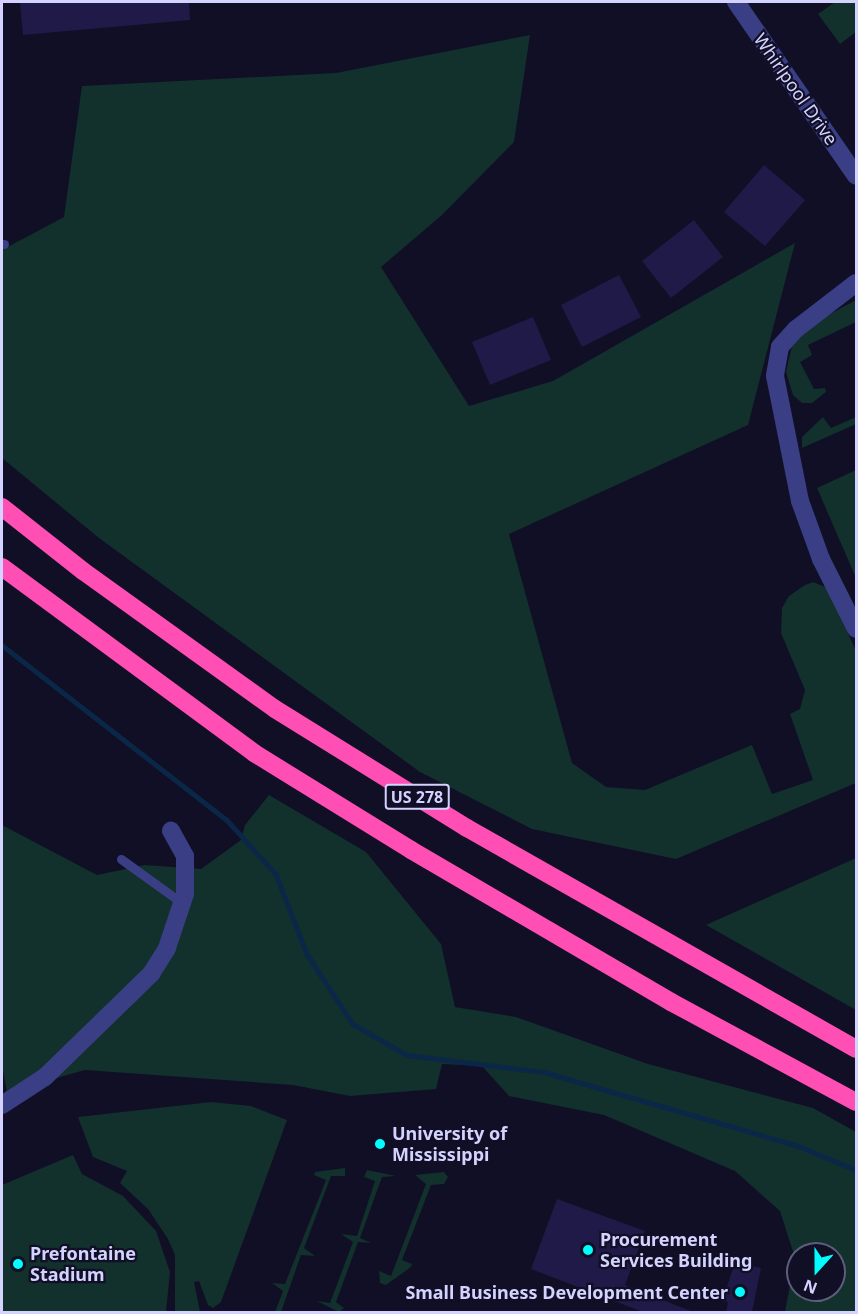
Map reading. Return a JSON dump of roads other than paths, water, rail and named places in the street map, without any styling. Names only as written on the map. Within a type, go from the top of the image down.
[{"type":"highway","name":"US 278","points":[[2,507],[83,572],[275,709],[467,828],[856,1049]]},
{"type":"highway","name":"US 278","points":[[2,567],[76,626],[264,759],[411,850],[671,1002],[856,1102]]},
{"type":"street","name":"Whirlpool Drive","points":[[736,2],[856,176]]},
{"type":"street","points":[[856,283],[780,346],[775,376],[800,501],[821,559],[856,629]]},
{"type":"street","points":[[2,1105],[45,1077],[151,974],[167,948],[182,903],[185,856],[171,831]]},
{"type":"lane","points":[[121,859],[182,903]]},
{"type":"waterway","points":[[2,645],[227,820],[276,874],[307,954],[353,1024],[407,1055],[544,1072],[796,1145],[856,1170]]},
{"type":"place","name":"University of Mississippi","points":[[380,1144]]},
{"type":"place","name":"Procurement Services Building","points":[[588,1250]]},
{"type":"place","name":"Prefontaine Stadium","points":[[18,1264]]},
{"type":"place","name":"Small Business Development Center","points":[[740,1292]]}]
